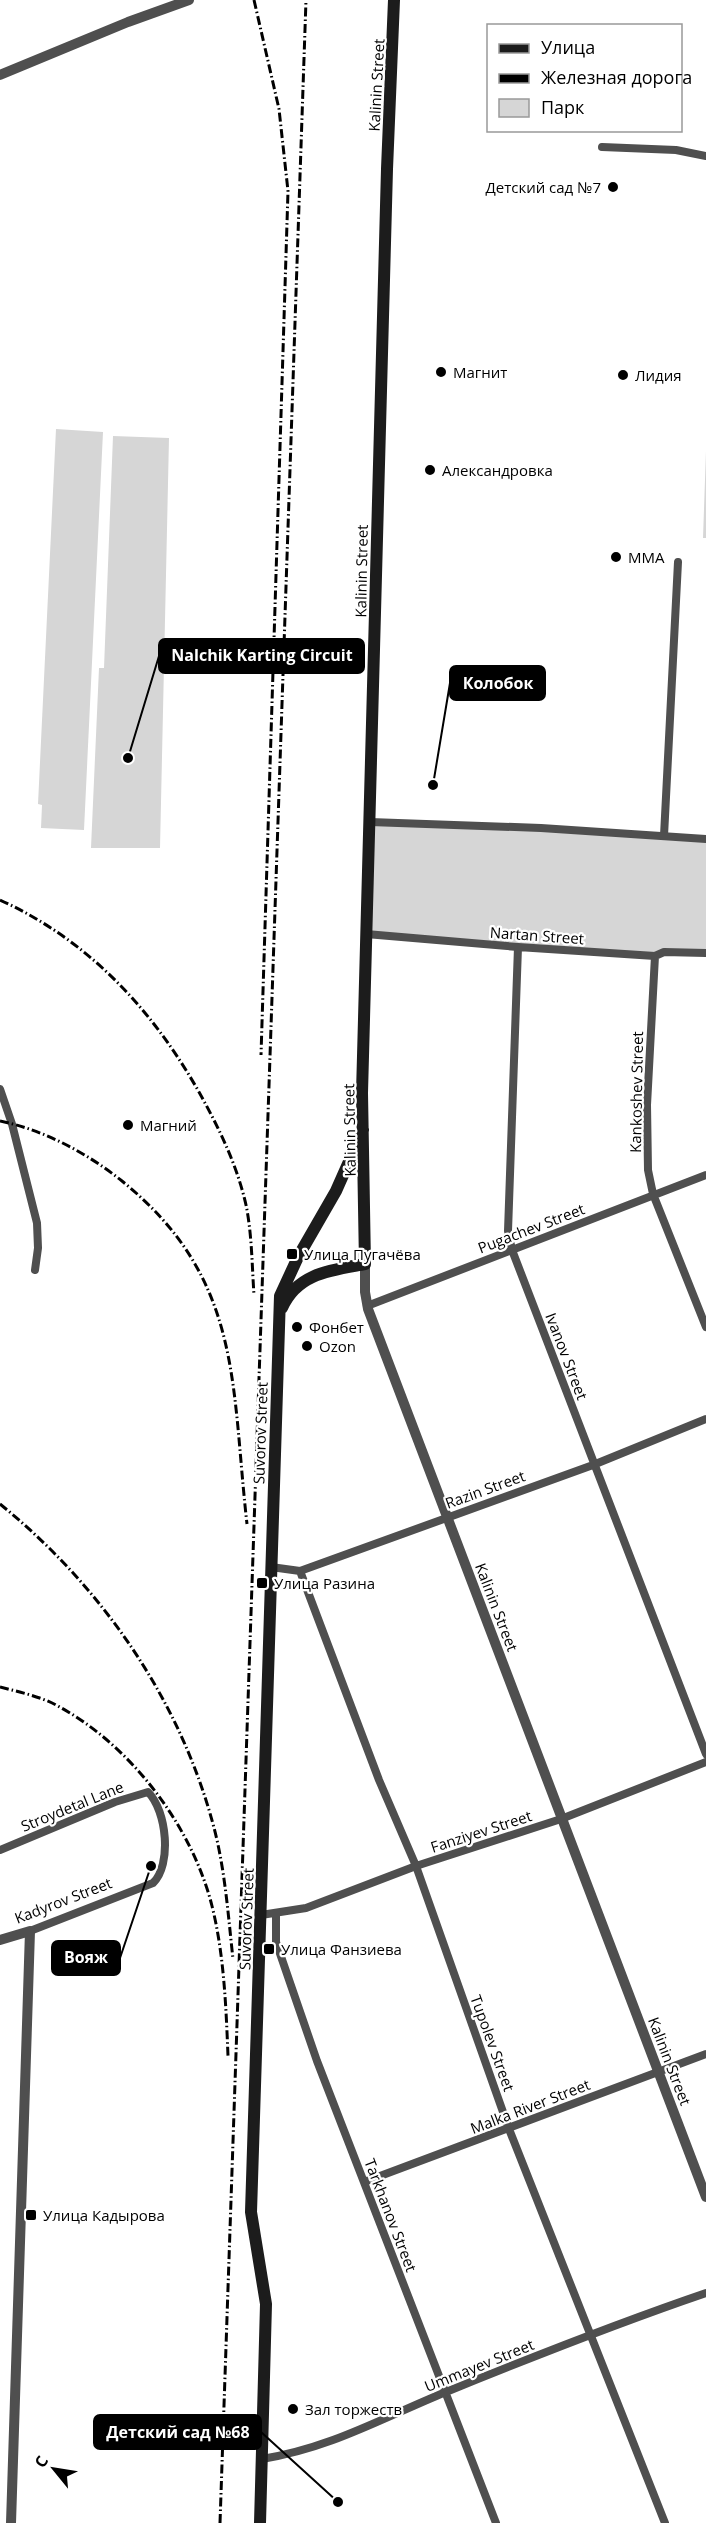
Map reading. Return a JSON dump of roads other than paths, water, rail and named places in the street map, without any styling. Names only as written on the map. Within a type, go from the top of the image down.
[{"type":"main road","name":"Kalinin Street","points":[[365,1264],[362,1093],[387,177],[394,0]]},
{"type":"main road","name":"Suvorov Street","points":[[260,2523],[266,2304],[251,2212],[279,1315],[283,1287],[336,1191],[363,1130]]},
{"type":"main road","points":[[279,1315],[286,1299],[307,1279],[321,1272],[365,1264]]},
{"type":"street","points":[[0,75],[128,22],[189,0]]},
{"type":"street","points":[[602,147],[676,150],[706,156]]},
{"type":"street","points":[[664,836],[678,562]]},
{"type":"street","points":[[370,822],[541,828],[706,839]]},
{"type":"street","name":"Nartan Street","points":[[366,934],[655,956],[664,952],[706,953]]},
{"type":"street","name":"Ivanov Street","points":[[518,947],[508,1231],[512,1250],[706,1754]]},
{"type":"street","name":"Kankoshev Street","points":[[655,956],[647,1105],[648,1170],[653,1194],[706,1327]]},
{"type":"street","points":[[0,1089],[12,1124],[38,1223],[35,1269]]},
{"type":"street","name":"Pugachev Street","points":[[367,1306],[706,1175]]},
{"type":"street","name":"Kalinin Street","points":[[365,1264],[367,1306],[706,2197]]},
{"type":"street","name":"Razin Street","points":[[271,1567],[300,1571],[593,1465],[706,1419]]},
{"type":"street","name":"Tupolev Street","points":[[300,1571],[379,1780],[416,1866],[509,2129],[665,2523]]},
{"type":"street","name":"Fanziyev Street","points":[[261,1915],[306,1908],[416,1866],[561,1819],[706,1762]]},
{"type":"street","name":"Stroydetal Lane","points":[[0,1850],[115,1802],[148,1792],[157,1807],[161,1820],[164,1858],[162,1875],[153,1883],[137,1888]]},
{"type":"street","name":"Kadyrov Street","points":[[0,1940],[30,1931],[137,1888]]},
{"type":"street","name":"Tarkhanov Street","points":[[276,1914],[276,1942],[317,2061],[496,2523]]},
{"type":"street","points":[[11,2523],[30,1931]]},
{"type":"street","name":"Malka River Street","points":[[364,2182],[706,2054]]},
{"type":"street","name":"Ummayev Street","points":[[262,2459],[302,2452],[337,2441],[445,2393],[706,2293]]},
{"type":"railway","points":[[254,0],[279,109],[288,191],[261,1055]]},
{"type":"railway","points":[[220,2523],[306,0]]},
{"type":"railway","points":[[0,900],[32,916],[89,956],[139,1005],[181,1062],[214,1119],[238,1176],[248,1216],[254,1295]]},
{"type":"railway","points":[[0,1121],[49,1137],[80,1152],[109,1171],[161,1218],[190,1256],[211,1296],[224,1337],[238,1425],[247,1524]]},
{"type":"railway","points":[[0,1504],[37,1536],[103,1608],[132,1648],[180,1732],[198,1777],[217,1841],[226,1891],[233,1959]]},
{"type":"railway","points":[[0,1687],[49,1702],[83,1722],[133,1765],[173,1818],[190,1846],[203,1876],[212,1906],[222,1961],[228,2056]]},
{"type":"place","name":"Детский сад №7","points":[[613,187]]},
{"type":"place","name":"Магнит","points":[[441,372]]},
{"type":"place","name":"Лидия","points":[[623,375]]},
{"type":"place","name":"Александровка","points":[[430,470]]},
{"type":"place","name":"MMA","points":[[616,557]]},
{"type":"place","name":"Nalchik Karting Circuit","points":[[128,758]]},
{"type":"place","name":"Колобок","points":[[433,785]]},
{"type":"place","name":"Магний","points":[[128,1125]]},
{"type":"place","name":"Улица Пугачёва","points":[[292,1254]]},
{"type":"place","name":"Фонбет","points":[[297,1327]]},
{"type":"place","name":"Ozon","points":[[307,1346]]},
{"type":"place","name":"Улица Разина","points":[[262,1583]]},
{"type":"place","name":"Вояж","points":[[151,1866]]},
{"type":"place","name":"Улица Фанзиева","points":[[269,1949]]},
{"type":"place","name":"Улица Кадырова","points":[[31,2215]]},
{"type":"place","name":"Зал торжеств","points":[[293,2409]]},
{"type":"place","name":"Детский сад №68","points":[[338,2502]]}]
